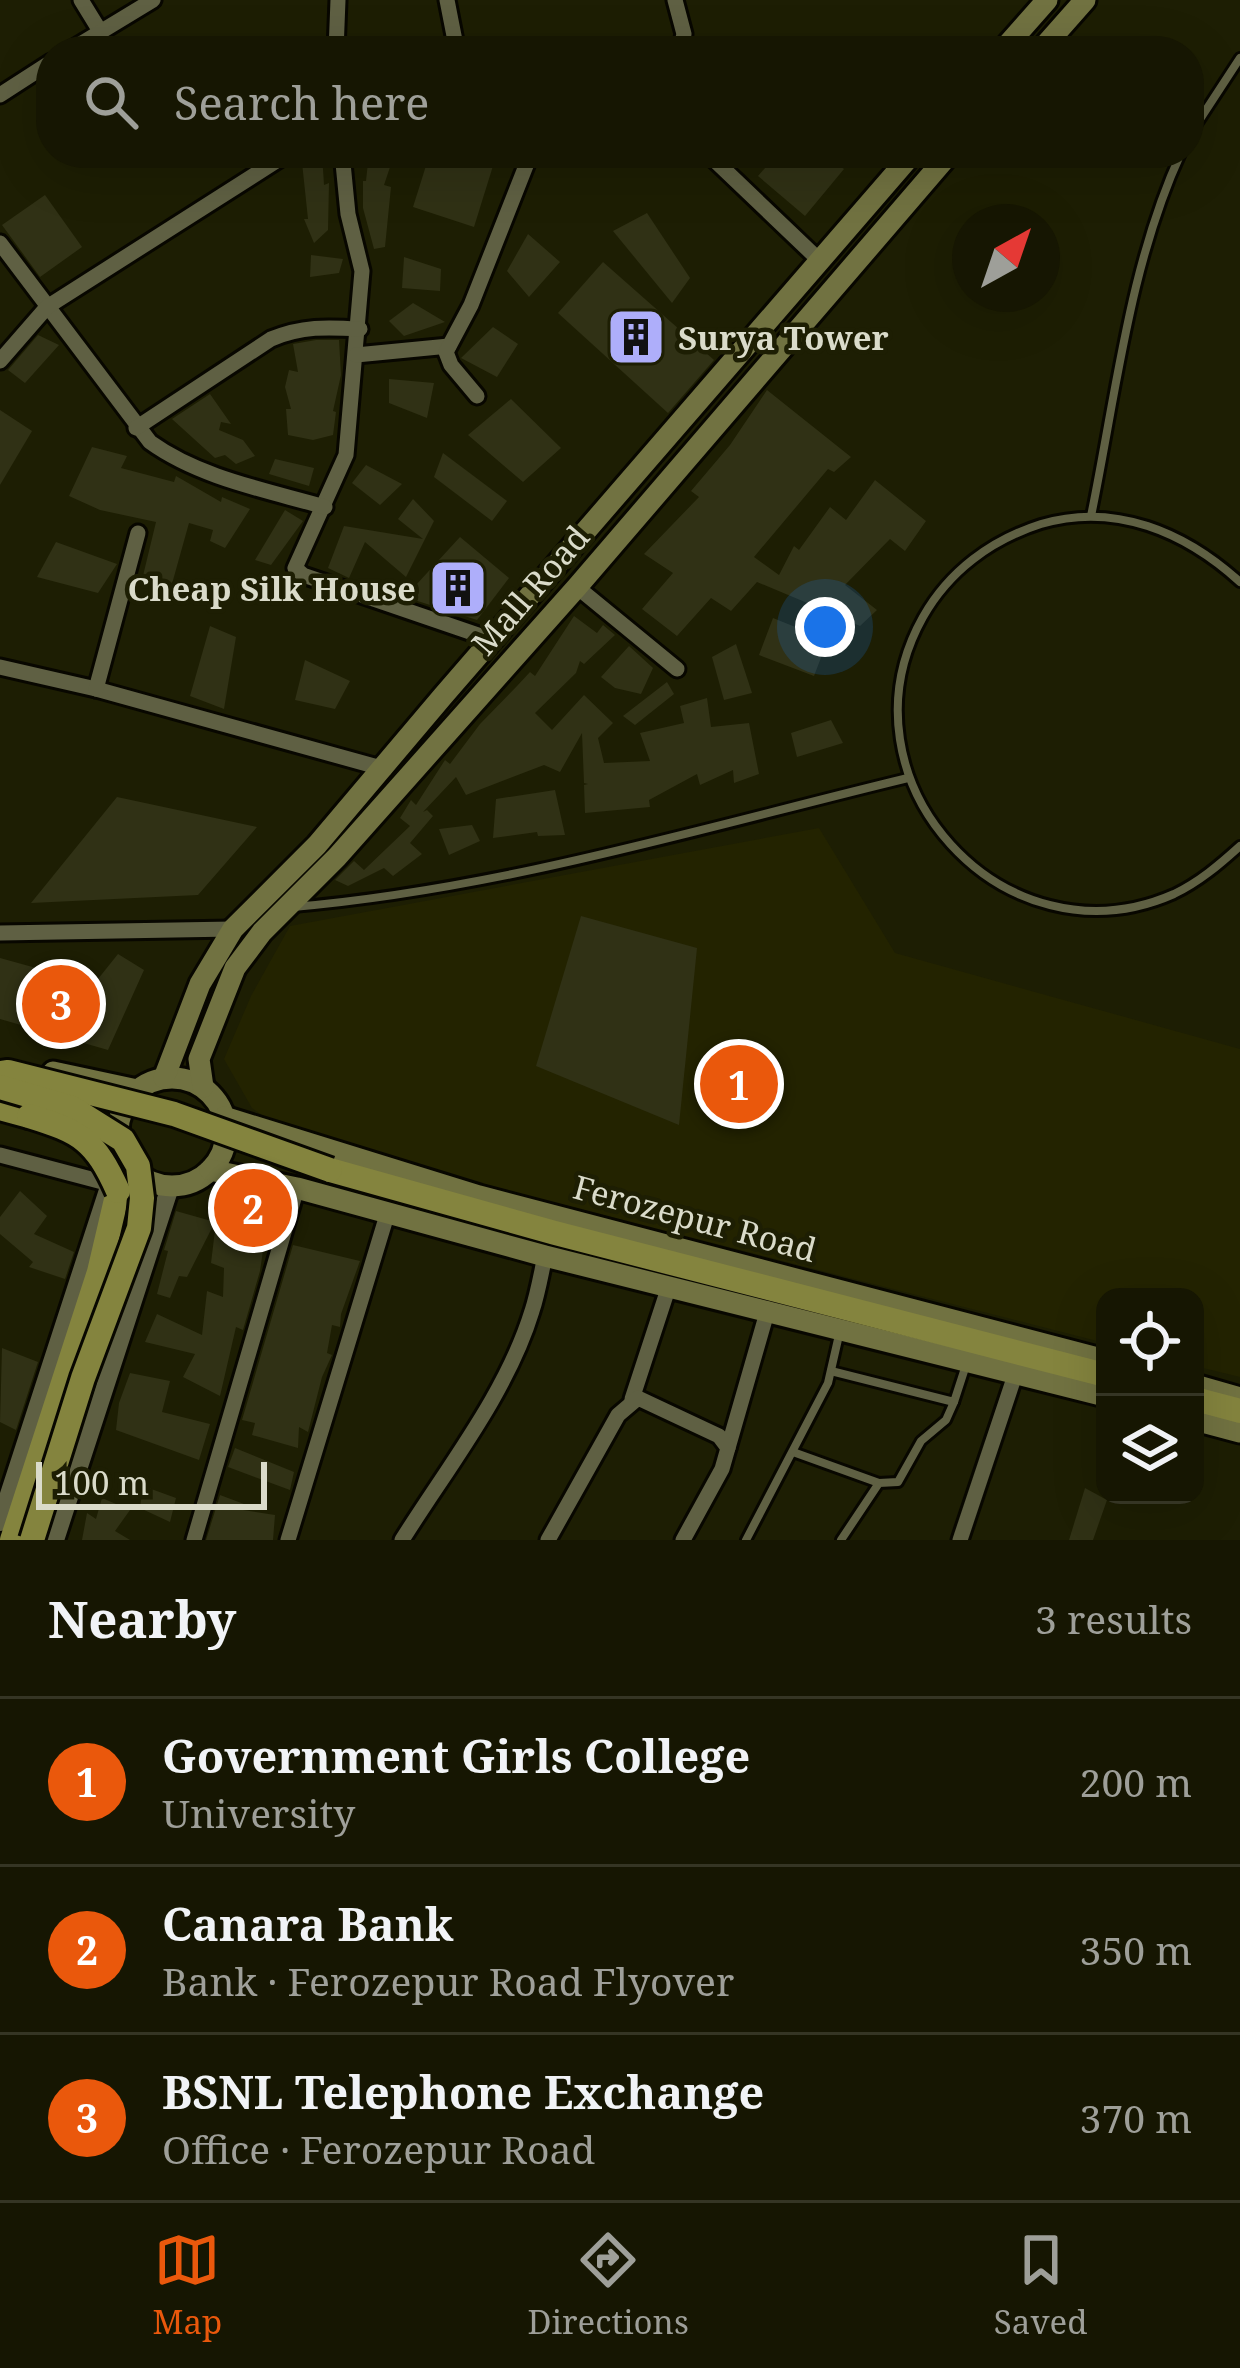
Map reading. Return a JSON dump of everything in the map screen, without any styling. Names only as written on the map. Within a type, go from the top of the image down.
[{"type":"main road","points":[[1015,36],[1047,0]]},
{"type":"main road","points":[[1053,36],[1084,0]]},
{"type":"main road","name":"Mall Road","points":[[164,1078],[200,984],[233,929],[385,769],[900,168]]},
{"type":"main road","name":"Mall Road","points":[[203,1087],[199,1058],[236,968],[578,587],[937,168]]},
{"type":"main road","points":[[0,1061],[137,1090]]},
{"type":"main road","points":[[0,1073],[174,1114],[535,1228],[1096,1373]]},
{"type":"main road","points":[[0,1088],[72,1108],[123,1140],[136,1174],[170,1186],[189,1184],[210,1170],[225,1145],[224,1117],[214,1097],[186,1079],[164,1078],[137,1090],[123,1106],[118,1124],[128,1158],[142,1198],[139,1228],[83,1378],[32,1540]]},
{"type":"main road","points":[[0,1108],[85,1136],[103,1159],[114,1187],[99,1272],[12,1540]]},
{"type":"main road","points":[[0,1117],[128,1158]]},
{"type":"main road","name":"Ferozepur Road","points":[[224,1117],[271,1132],[318,1159],[479,1196],[1096,1358]]},
{"type":"main road","points":[[303,1189],[318,1159]]},
{"type":"main road","points":[[210,1170],[303,1189],[545,1256],[1096,1394]]},
{"type":"main road","points":[[1204,1387],[1240,1398]]},
{"type":"main road","points":[[1204,1401],[1240,1411]]},
{"type":"main road","points":[[1204,1422],[1240,1432]]},
{"type":"street","points":[[81,0],[100,31]]},
{"type":"street","points":[[92,36],[153,0]]},
{"type":"street","points":[[337,36],[338,0]]},
{"type":"street","points":[[454,36],[447,4],[465,0]]},
{"type":"street","points":[[675,0],[684,36]]},
{"type":"street","points":[[0,95],[36,72]]},
{"type":"street","points":[[0,361],[47,307],[265,168]]},
{"type":"street","points":[[343,168],[348,214],[362,271],[346,455],[296,562],[298,572],[494,640]]},
{"type":"street","points":[[477,396],[446,352],[471,305],[525,168]]},
{"type":"street","points":[[723,168],[819,260]]},
{"type":"street","points":[[0,243],[136,428],[167,454],[223,478],[325,507]]},
{"type":"street","points":[[136,428],[271,339],[311,326],[360,329]]},
{"type":"street","points":[[356,356],[449,346]]},
{"type":"street","points":[[96,689],[138,533]]},
{"type":"street","points":[[578,587],[677,668]]},
{"type":"street","points":[[0,667],[385,769]]},
{"type":"street","points":[[0,933],[233,929]]},
{"type":"street","points":[[0,1155],[114,1187]]},
{"type":"street","points":[[0,1522],[128,1158]]},
{"type":"street","points":[[55,1540],[170,1186]]},
{"type":"street","points":[[194,1540],[303,1189]]},
{"type":"street","points":[[287,1540],[387,1215]]},
{"type":"street","points":[[402,1540],[519,1343],[545,1256]]},
{"type":"street","points":[[548,1540],[618,1415],[632,1399],[669,1286]]},
{"type":"street","points":[[683,1540],[722,1468],[767,1310]]},
{"type":"street","points":[[960,1540],[1016,1372]]},
{"type":"street","points":[[632,1399],[646,1400],[719,1436],[728,1448]]},
{"type":"lane","points":[[1204,113],[1240,58]]},
{"type":"lane","points":[[1091,517],[1137,282],[1175,168]]},
{"type":"lane","points":[[1240,582],[1209,554],[1172,533],[1133,520],[1054,520],[1018,531],[957,572],[932,600],[902,668],[898,705],[899,742],[908,778],[926,814],[964,859],[1013,892],[1051,905],[1092,910],[1133,907],[1173,894],[1209,874],[1240,847]]},
{"type":"lane","points":[[286,908],[371,900],[520,872],[908,778]]},
{"type":"lane","points":[[746,1540],[831,1371],[840,1328]]},
{"type":"lane","points":[[793,1452],[878,1483],[898,1482],[921,1441],[946,1420],[968,1360]]},
{"type":"lane","points":[[831,1371],[955,1402]]},
{"type":"lane","points":[[841,1540],[878,1483]]},
{"type":"shaded area","points":[[819,828],[895,953],[1240,1049],[1240,1377],[1204,1368],[1204,1288],[1096,1288],[1096,1341],[289,1135],[252,1108],[224,1059],[251,996],[290,926]]},
{"type":"building","points":[[303,168],[323,168],[324,185],[329,183],[328,230],[314,243],[304,219],[308,219]]},
{"type":"building","points":[[367,168],[390,168],[384,185],[391,187],[385,247],[374,249],[363,208]]},
{"type":"building","points":[[425,168],[492,168],[474,227],[413,207]]},
{"type":"building","points":[[765,168],[844,169],[805,216],[758,176]]},
{"type":"building","points":[[45,195],[82,247],[40,277],[2,225]]},
{"type":"building","points":[[647,213],[690,278],[672,303],[613,231]]},
{"type":"building","points":[[528,234],[560,262],[529,297],[507,271]]},
{"type":"building","points":[[311,255],[343,259],[339,273],[310,277]]},
{"type":"building","points":[[404,257],[441,269],[440,291],[402,288]]},
{"type":"building","name":"Surya Tower","points":[[603,262],[714,360],[668,413],[558,313]]},
{"type":"building","points":[[413,303],[445,322],[404,336],[389,321]]},
{"type":"building","points":[[493,327],[518,344],[497,377],[461,358]]},
{"type":"building","points":[[38,335],[59,345],[25,383],[8,370]]},
{"type":"building","points":[[339,340],[341,375],[333,435],[313,440],[288,435],[286,409],[291,409],[285,387],[289,370],[298,372],[293,344]]},
{"type":"building","points":[[389,379],[434,383],[427,418],[389,403]]},
{"type":"building","points":[[767,390],[851,457],[834,472],[828,469],[754,557],[779,575],[794,546],[799,550],[830,507],[846,520],[875,480],[926,521],[905,551],[890,539],[845,585],[877,610],[860,626],[837,616],[814,676],[759,655],[773,618],[803,630],[812,605],[757,582],[731,611],[711,598],[677,636],[642,609],[673,573],[644,554],[699,497],[691,491]]},
{"type":"building","points":[[210,394],[231,424],[221,422],[219,430],[243,440],[255,456],[236,464],[225,455],[215,458],[172,419]]},
{"type":"building","points":[[511,399],[561,448],[523,482],[468,435]]},
{"type":"building","points":[[0,410],[32,431],[0,485]]},
{"type":"building","points":[[92,447],[127,456],[121,468],[174,482],[176,476],[221,502],[222,497],[250,509],[225,548],[210,541],[213,530],[189,523],[170,591],[141,584],[156,522],[100,510],[69,496]]},
{"type":"building","points":[[443,453],[507,501],[492,521],[434,477]]},
{"type":"building","points":[[275,459],[314,468],[309,486],[269,474]]},
{"type":"building","points":[[366,465],[402,484],[380,505],[352,483]]},
{"type":"building","points":[[413,499],[434,521],[406,577],[365,542],[349,578],[328,568],[344,526],[423,539],[398,519]]},
{"type":"building","points":[[285,510],[303,521],[271,565],[255,560]]},
{"type":"building","name":"Cheap Silk House","points":[[460,537],[509,578],[477,620],[405,597]]},
{"type":"building","points":[[56,542],[117,564],[98,593],[37,577]]},
{"type":"building","points":[[574,616],[597,633],[603,625],[615,635],[584,664],[580,661],[576,673],[535,713],[552,730],[584,695],[613,723],[598,738],[604,763],[650,761],[640,733],[684,723],[680,706],[707,698],[711,727],[749,723],[759,774],[734,783],[733,770],[700,785],[697,774],[649,800],[650,807],[585,813],[584,785],[588,784],[584,783],[582,733],[560,772],[544,765],[466,795],[456,777],[423,812],[433,816],[410,843],[422,854],[393,876],[384,868],[348,886],[335,880],[354,861],[364,870],[410,826],[400,818],[411,800],[416,805],[445,760],[450,764],[480,724],[530,672],[535,676]]},
{"type":"building","points":[[210,626],[236,637],[224,709],[190,696]]},
{"type":"building","points":[[736,644],[752,693],[724,700],[712,657]]},
{"type":"building","points":[[629,646],[653,668],[641,694],[615,688],[601,677]]},
{"type":"building","points":[[305,660],[350,681],[335,709],[295,700]]},
{"type":"building","points":[[667,682],[674,694],[635,725],[623,716]]},
{"type":"building","points":[[831,720],[843,743],[797,757],[791,733]]},
{"type":"building","points":[[555,790],[565,835],[538,836],[537,832],[493,838],[496,799]]},
{"type":"building","points":[[117,797],[257,827],[198,895],[31,903]]},
{"type":"building","points":[[472,825],[480,841],[449,855],[439,829]]},
{"type":"building","points":[[581,916],[697,948],[679,1125],[536,1066]]},
{"type":"building","points":[[118,954],[144,970],[108,1050],[0,1019],[0,958],[94,984]]},
{"type":"building","points":[[20,1191],[47,1216],[34,1234],[74,1252],[65,1279],[29,1267],[33,1262],[0,1234],[0,1217]]},
{"type":"building","points":[[176,1211],[215,1222],[187,1277],[179,1276],[170,1298],[157,1294]]},
{"type":"building","points":[[216,1222],[265,1237],[260,1271],[243,1330],[236,1327],[220,1396],[183,1377],[195,1354],[145,1342],[157,1314],[202,1335],[207,1291],[223,1297],[224,1268],[211,1263]]},
{"type":"building","points":[[293,1245],[360,1261],[340,1327],[332,1325],[327,1353],[332,1355],[308,1432],[299,1427],[298,1448],[252,1435],[255,1423],[242,1420]]},
{"type":"building","points":[[2,1348],[38,1362],[16,1430],[0,1422]]},
{"type":"building","points":[[130,1373],[170,1381],[162,1412],[210,1424],[199,1460],[116,1430]]},
{"type":"building","points":[[235,1448],[294,1472],[290,1490],[228,1467]]},
{"type":"building","points":[[143,1486],[176,1498],[170,1522],[140,1508]]},
{"type":"building","points":[[1085,1488],[1096,1494],[1096,1504],[1106,1504],[1093,1540],[1069,1540]]},
{"type":"building","points":[[220,1495],[244,1504],[243,1510],[275,1515],[273,1540],[206,1540]]},
{"type":"building","points":[[102,1498],[130,1510],[115,1531],[130,1540],[82,1540],[87,1513],[96,1519]]},
{"type":"place","name":"Surya Tower","points":[[636,337]]},
{"type":"place","name":"Cheap Silk House","points":[[458,588]]},
{"type":"place","name":"BSNL Telephone Exchange","points":[[61,1004]]},
{"type":"place","name":"Government Girls College","points":[[739,1084]]},
{"type":"place","name":"Canara Bank","points":[[253,1208]]}]
